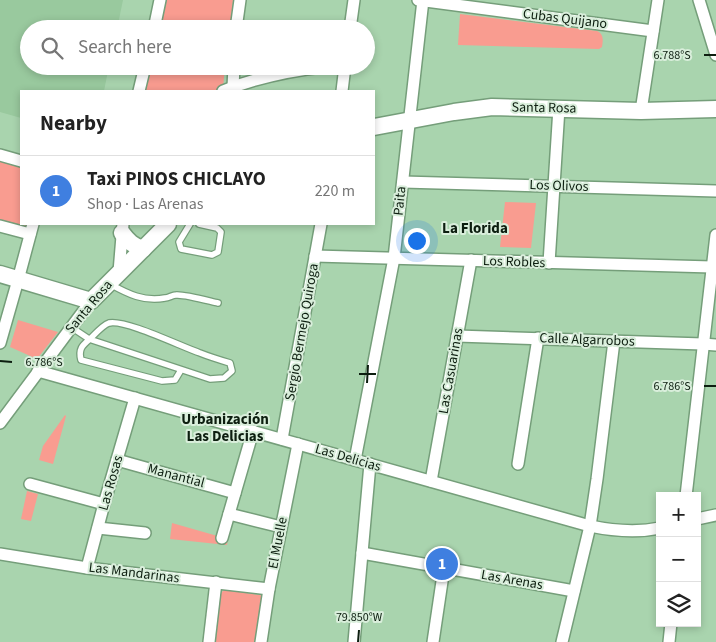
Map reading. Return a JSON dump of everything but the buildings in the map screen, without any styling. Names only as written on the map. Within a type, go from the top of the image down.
[{"type":"street","points":[[156,20],[160,0]]},
{"type":"street","points":[[237,20],[240,0]]},
{"type":"street","points":[[351,20],[354,0]]},
{"type":"street","name":"Cubas Quijano","points":[[418,0],[653,31]]},
{"type":"street","name":"Paita","points":[[355,460],[394,258],[423,0]]},
{"type":"street","points":[[641,111],[658,0]]},
{"type":"street","points":[[699,0],[716,55]]},
{"type":"street","points":[[139,90],[143,75]]},
{"type":"street","points":[[228,89],[232,75]]},
{"type":"street","points":[[228,89],[276,75]]},
{"type":"street","points":[[342,90],[344,75]]},
{"type":"street","name":"Santa Rosa","points":[[375,127],[492,107],[641,111],[716,109]]},
{"type":"street","points":[[549,262],[559,108]]},
{"type":"street","points":[[0,155],[20,161]]},
{"type":"street","name":"Los Olivos","points":[[403,182],[716,191]]},
{"type":"street","name":"Santa Rosa","points":[[0,423],[91,301],[167,225]]},
{"type":"street","name":"Sergio Bermejo Quiroga","points":[[282,439],[321,225]]},
{"type":"street","points":[[0,226],[31,229],[0,343]]},
{"type":"street","points":[[122,228],[128,241],[136,247],[143,249]]},
{"type":"street","points":[[114,278],[122,228]]},
{"type":"street","points":[[686,492],[716,236]]},
{"type":"street","name":"Los Robles","points":[[315,256],[712,267]]},
{"type":"street","name":"Las Casuarinas","points":[[431,481],[471,260]]},
{"type":"street","points":[[0,274],[91,301]]},
{"type":"street","name":"Calle Algarrobos","points":[[457,336],[716,346]]},
{"type":"street","points":[[518,464],[538,338]]},
{"type":"street","points":[[562,642],[590,526],[598,479],[614,341]]},
{"type":"street","name":"Las Delicias","points":[[38,370],[590,526],[612,531],[630,532],[656,529]]},
{"type":"street","name":"Las Rosas","points":[[87,568],[135,398]]},
{"type":"street","points":[[222,538],[253,431]]},
{"type":"street","name":"El Muelle","points":[[261,642],[269,589],[298,444]]},
{"type":"street","name":"Manantial","points":[[117,460],[235,493]]},
{"type":"street","points":[[354,642],[370,464]]},
{"type":"street","points":[[30,484],[104,504]]},
{"type":"street","points":[[229,514],[282,527]]},
{"type":"street","points":[[701,519],[716,515]]},
{"type":"street","points":[[98,528],[145,533]]},
{"type":"street","name":"Las Arenas","points":[[362,553],[574,591]]},
{"type":"street","name":"Las Mandarinas","points":[[0,554],[87,568],[269,589]]},
{"type":"street","points":[[433,642],[444,568]]},
{"type":"street","points":[[208,642],[216,582]]},
{"type":"street","points":[[669,642],[671,627]]},
{"type":"lane","points":[[189,225],[179,242],[180,249],[212,255],[218,252],[221,232],[217,228],[204,225]]},
{"type":"lane","points":[[114,278],[122,291],[142,299],[154,300],[177,295],[218,303]]},
{"type":"lane","points":[[71,327],[90,339],[210,378],[224,378],[232,371],[230,363],[201,354],[133,327],[116,323],[107,323],[90,339],[81,346],[79,354],[81,360],[162,381],[175,380],[181,370]]},
{"type":"shaded area","points":[[0,0],[123,0],[119,20],[20,20],[20,75],[107,75],[104,90],[20,90],[20,118],[0,112]]},
{"type":"shaded area","points":[[163,0],[233,0],[231,20],[159,20]]},
{"type":"shaded area","points":[[460,14],[597,31],[602,36],[602,47],[599,49],[458,45]]},
{"type":"shaded area","points":[[147,75],[224,75],[223,89],[220,90],[144,90]]},
{"type":"shaded area","points":[[0,160],[20,166],[20,225],[28,225],[27,228],[0,221]]},
{"type":"shaded area","points":[[505,202],[536,203],[531,248],[500,247]]},
{"type":"shaded area","points":[[18,320],[58,332],[37,359],[10,347]]},
{"type":"shaded area","points":[[65,415],[53,464],[39,460],[43,446]]},
{"type":"shaded area","points":[[27,491],[38,494],[31,521],[21,519]]},
{"type":"shaded area","points":[[172,523],[228,539],[227,545],[170,539]]},
{"type":"shaded area","points":[[224,590],[262,596],[255,642],[214,642],[220,594]]},
{"type":"place","name":"Taxi PINOS CHICLAYO","points":[[442,564]]},
{"type":"district","name":"La Florida","points":[[475,228]]},
{"type":"district","name":"Urbanización Las Delicias","points":[[225,428]]}]
